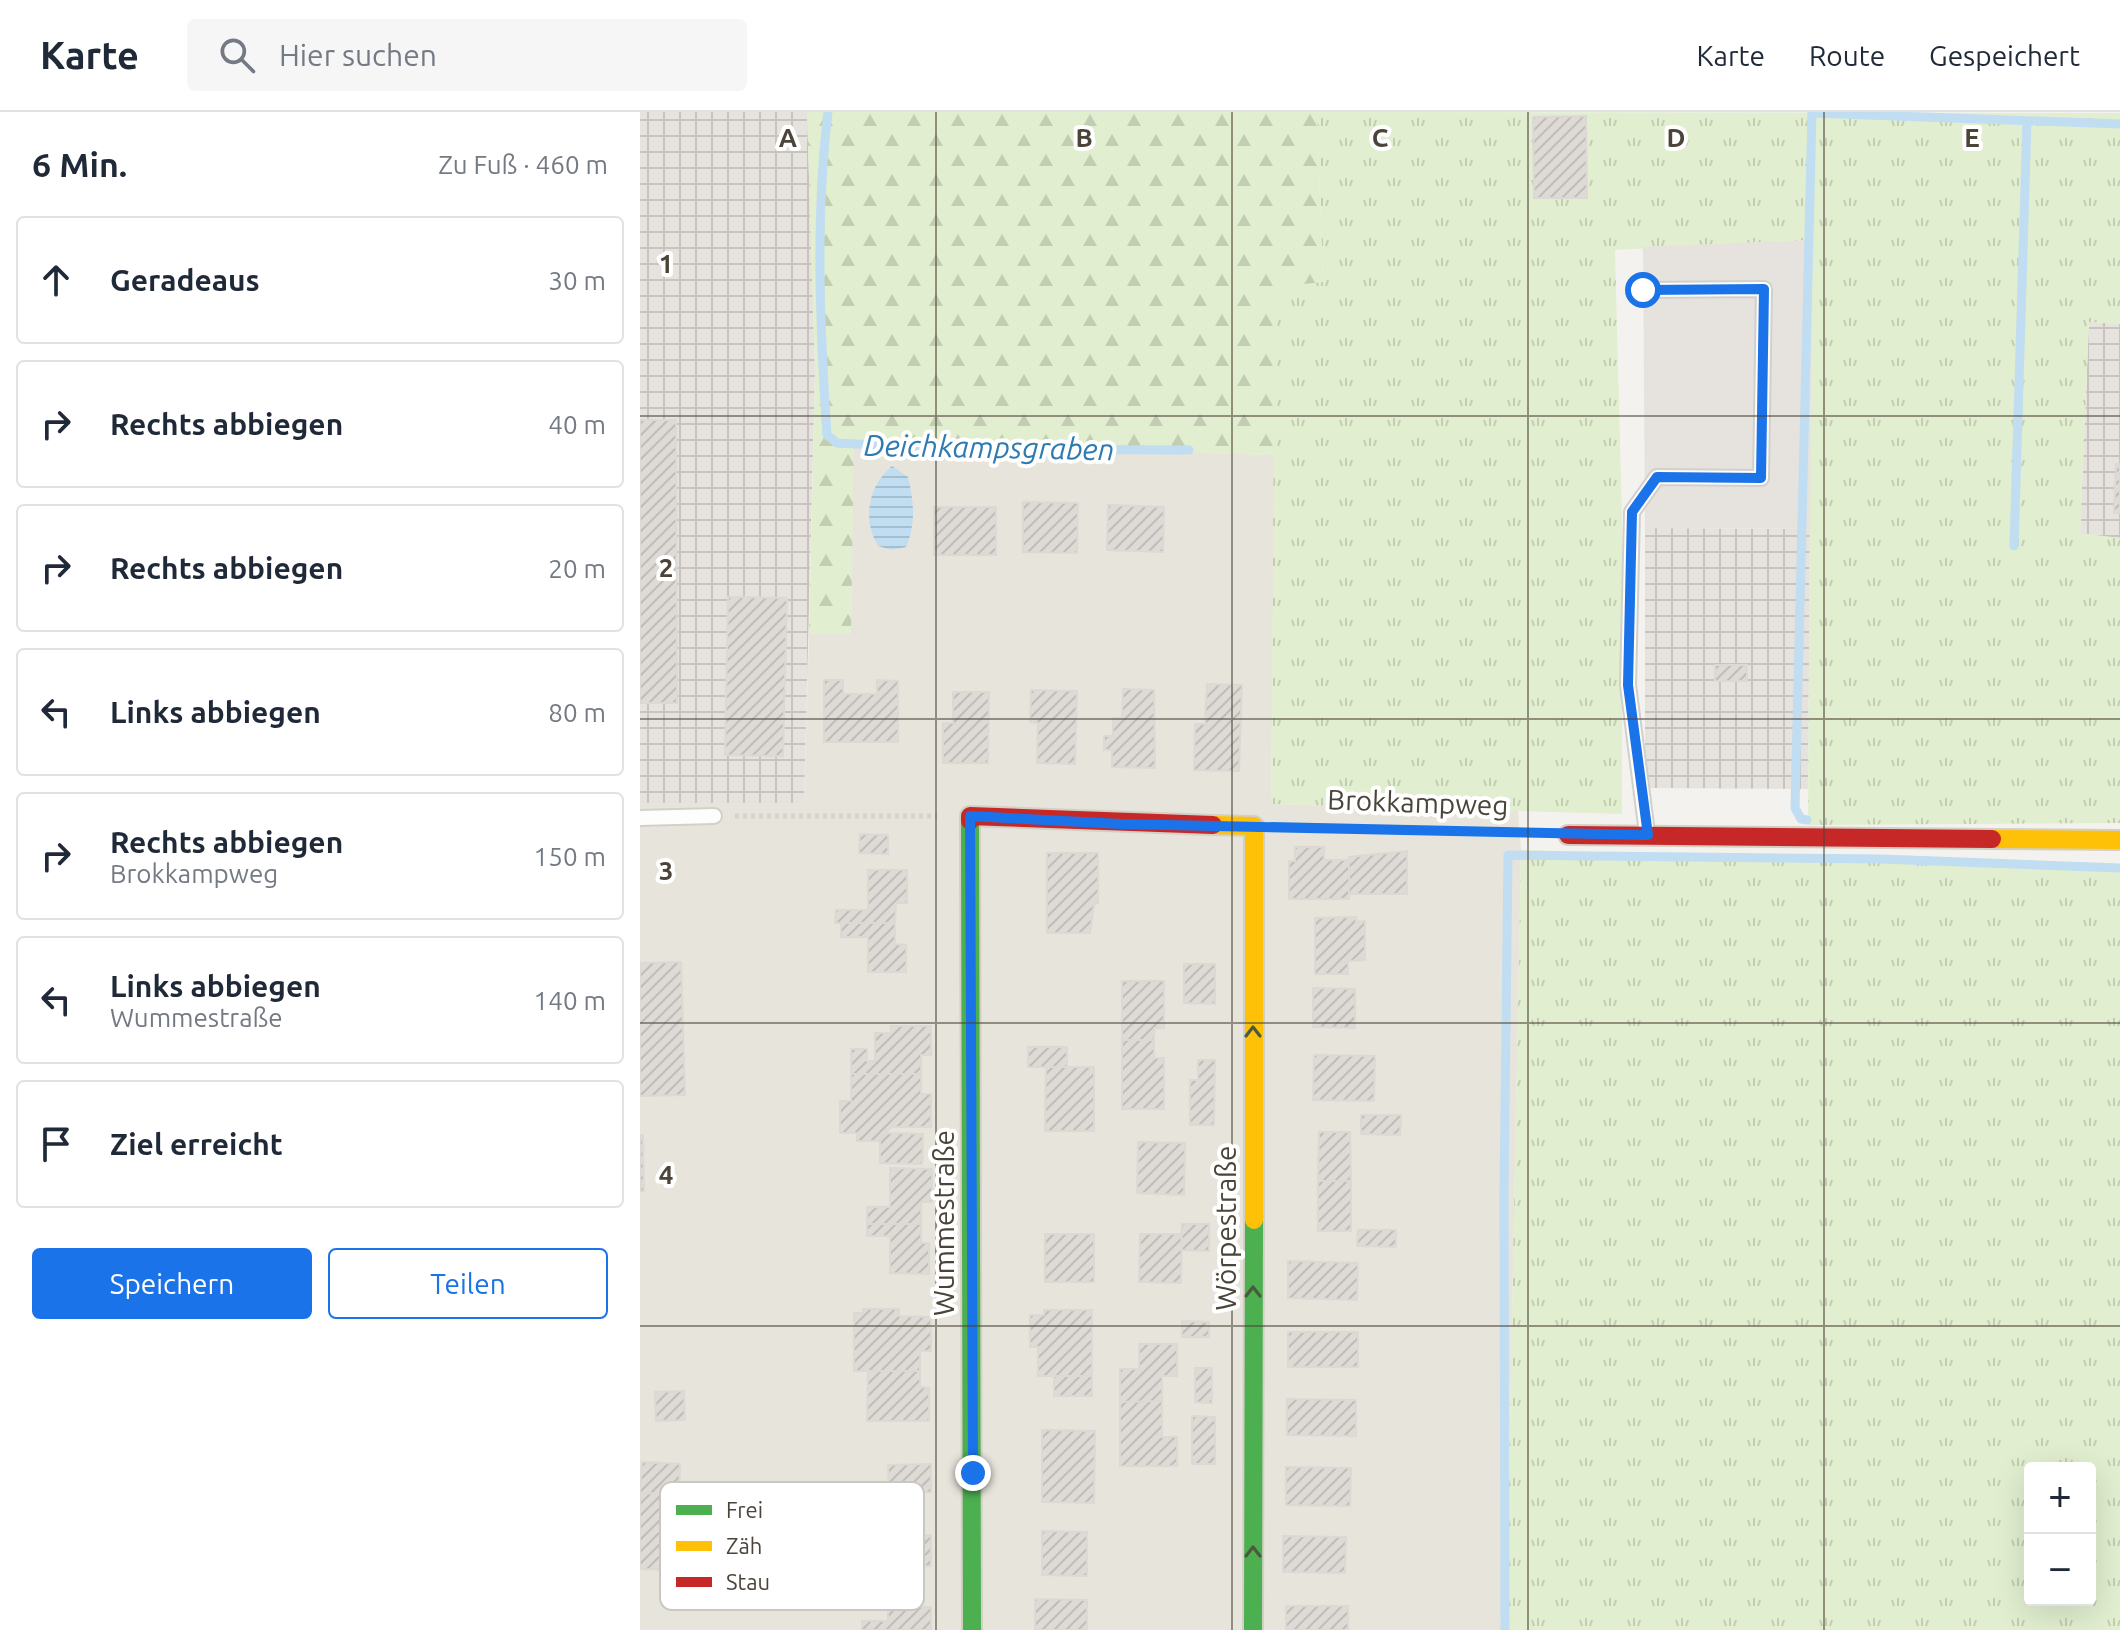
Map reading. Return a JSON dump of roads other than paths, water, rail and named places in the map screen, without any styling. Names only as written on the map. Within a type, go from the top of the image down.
[{"type":"street","name":"Wörpestraße","points":[[970,816],[1254,826],[1253,1630]]},
{"type":"street","name":"Wummestraße","points":[[970,816],[972,1630]]},
{"type":"street","points":[[1568,835],[2120,840]]},
{"type":"lane","points":[[1643,290],[1764,289],[1761,478],[1657,477],[1632,512],[1628,685],[1648,835]]},
{"type":"lane","points":[[640,818],[714,816]]},
{"type":"water","points":[[892,466],[908,477],[913,512],[906,547],[892,550],[878,546],[869,514],[877,483]]},
{"type":"waterway","name":"Deichkampsgraben","points":[[828,112],[820,233],[827,435],[837,443],[954,449],[1189,450]]},
{"type":"waterway","points":[[1807,820],[1801,819],[1795,808],[1812,112]]},
{"type":"waterway","points":[[1812,113],[2120,124]]},
{"type":"waterway","points":[[2014,546],[2027,121]]},
{"type":"waterway","points":[[1505,1630],[1504,1194],[1508,855],[1882,859],[2120,868]]}]
